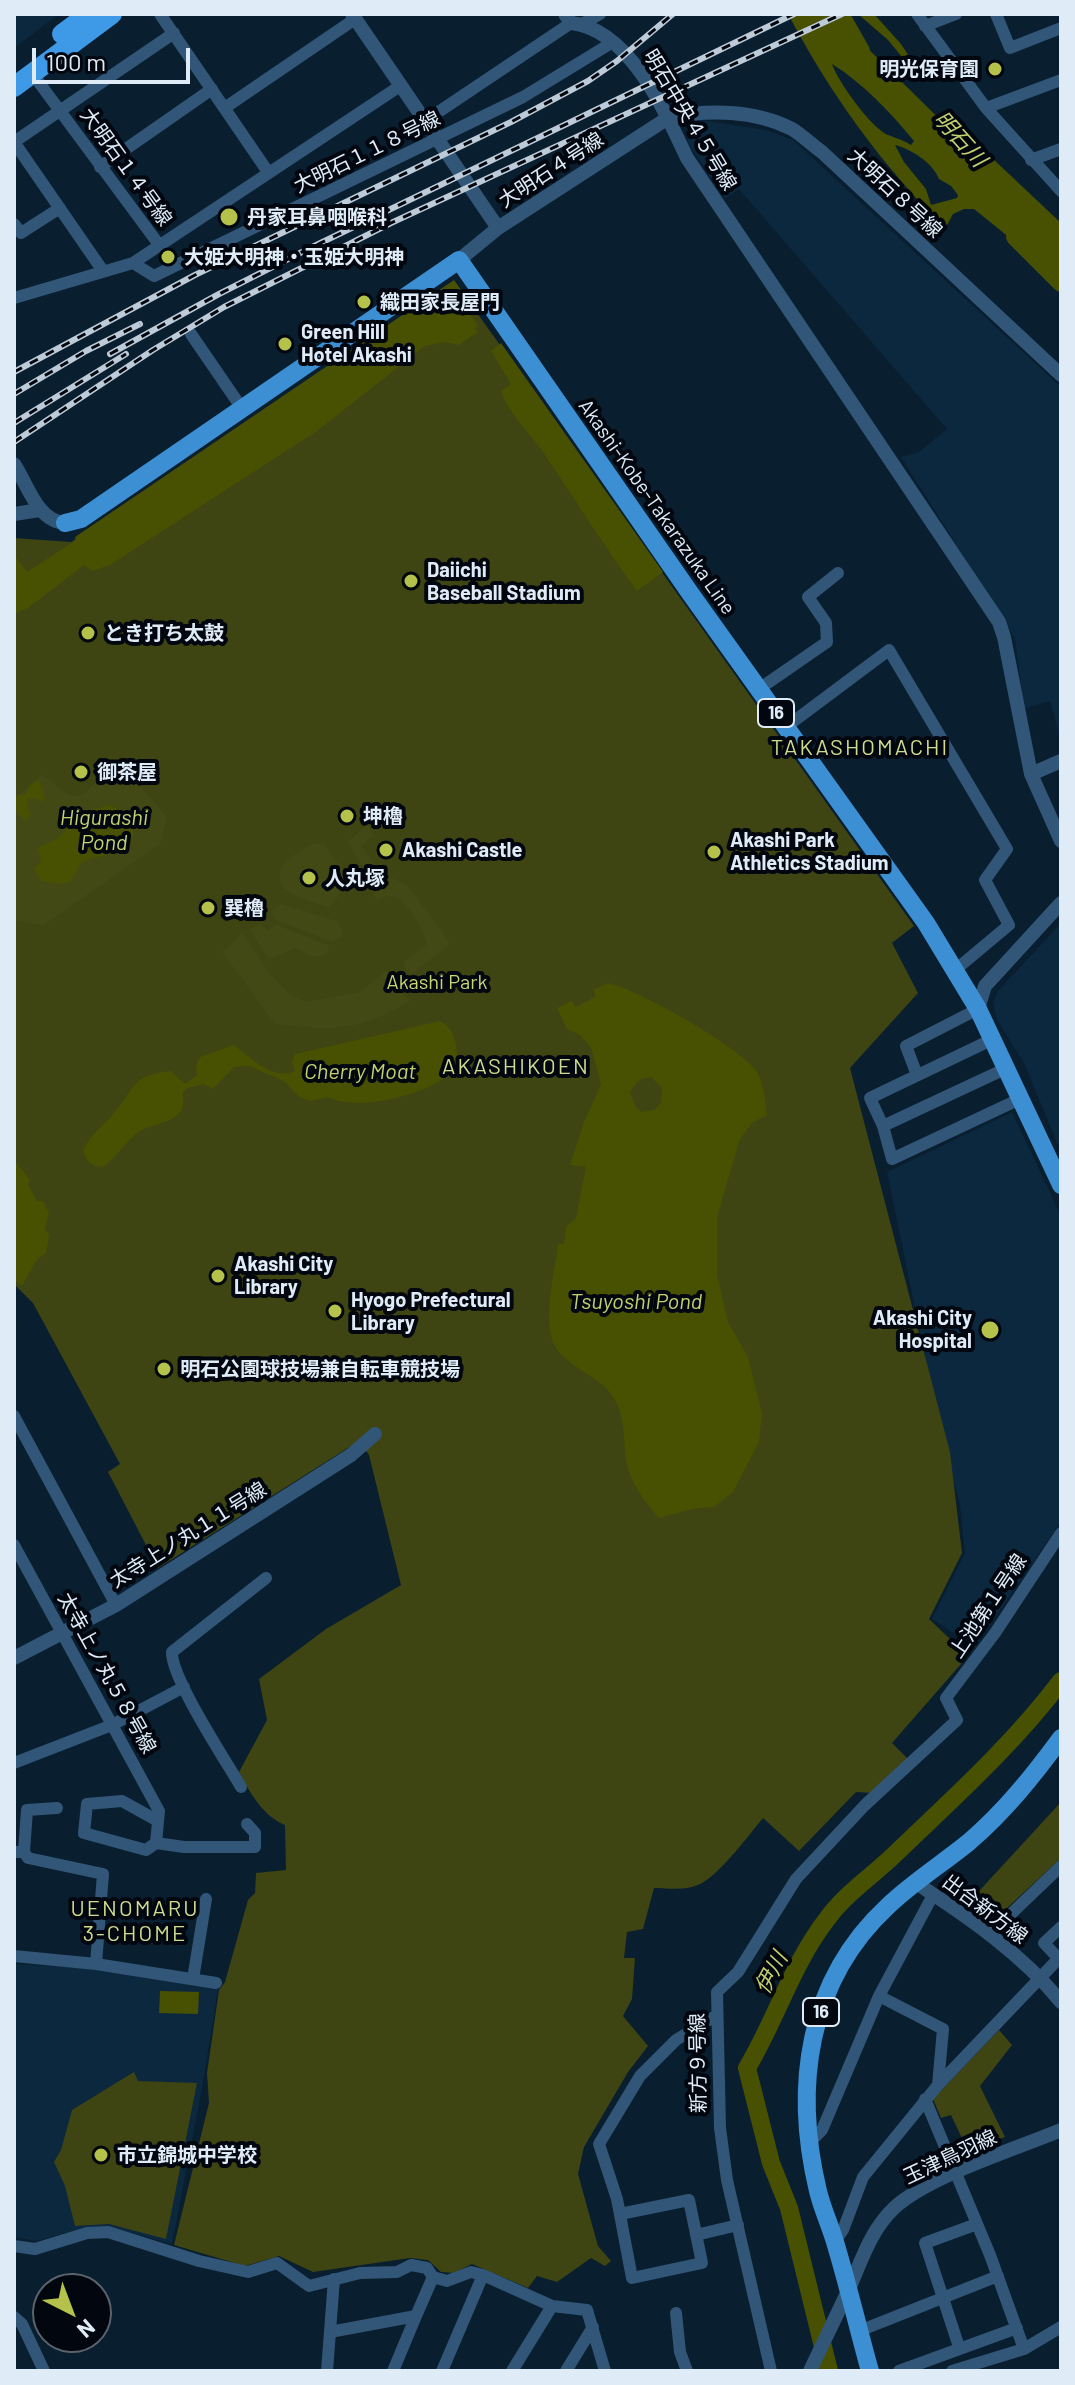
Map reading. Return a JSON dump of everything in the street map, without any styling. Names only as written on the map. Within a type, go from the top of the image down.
[{"type":"highway","points":[[14,87],[23,72],[89,14]]},
{"type":"highway","points":[[23,72],[112,14]]},
{"type":"main road","points":[[65,523],[81,519],[459,260]]},
{"type":"main road","name":"Akashi-Kobe-Takarazuka Line","points":[[459,260],[926,923],[978,1009],[1061,1185]]},
{"type":"main road","name":"16","points":[[870,2371],[835,2241],[818,2191],[805,2101],[813,2034],[833,1977],[867,1927],[890,1904],[970,1841],[1020,1793],[1061,1738]]},
{"type":"street","points":[[160,14],[268,172]]},
{"type":"street","points":[[425,121],[573,21],[600,14]]},
{"type":"street","points":[[917,14],[986,108],[1061,191]]},
{"type":"street","points":[[925,26],[956,14]]},
{"type":"street","points":[[996,14],[1010,48],[1061,28]]},
{"type":"street","points":[[226,107],[354,17],[498,228]]},
{"type":"street","name":"明石中央４５号線","points":[[573,21],[613,42],[629,56],[668,118],[687,158],[999,622],[1031,774],[1061,841]]},
{"type":"street","points":[[103,271],[14,142],[174,33]]},
{"type":"street","name":"大明石１１８号線","points":[[133,263],[154,276],[523,97],[613,42]]},
{"type":"street","name":"大明石１４号線","points":[[23,72],[60,111],[160,246]]},
{"type":"street","points":[[986,108],[1061,80]]},
{"type":"street","points":[[14,298],[133,263],[400,86]]},
{"type":"street","points":[[100,167],[212,89]]},
{"type":"street","name":"大明石８号線","points":[[668,118],[698,111],[761,117],[793,130],[822,152],[1061,375]]},
{"type":"street","name":"大明石４号線","points":[[459,260],[498,228],[668,118]]},
{"type":"street","points":[[1031,160],[1061,149]]},
{"type":"street","points":[[14,224],[21,233],[60,208]]},
{"type":"street","points":[[191,334],[241,407]]},
{"type":"street","points":[[14,464],[40,510],[54,522],[65,523]]},
{"type":"street","points":[[14,514],[40,510]]},
{"type":"street","points":[[759,689],[827,642],[826,623],[808,597],[838,573]]},
{"type":"street","points":[[786,727],[889,650],[1007,849],[985,880],[1009,925],[954,971]]},
{"type":"street","points":[[1031,774],[1061,761]]},
{"type":"street","points":[[917,1075],[906,1046],[978,1009],[985,986],[1061,903]]},
{"type":"street","points":[[991,1040],[870,1098],[883,1126],[892,1159],[1022,1098]]},
{"type":"street","points":[[883,1126],[1007,1068]]},
{"type":"street","points":[[14,1416],[116,1605]]},
{"type":"street","name":"太寺上ノ丸１１号線","points":[[14,1658],[116,1605],[351,1455],[375,1434]]},
{"type":"street","name":"上池第１号線","points":[[946,1698],[981,1653],[1061,1533]]},
{"type":"street","name":"太寺上ノ丸５８号線","points":[[14,1545],[159,1811],[156,1843]]},
{"type":"street","points":[[241,1787],[184,1687],[172,1661],[172,1652],[266,1578]]},
{"type":"street","points":[[14,1763],[112,1725],[184,1687]]},
{"type":"street","name":"新方９号線","points":[[771,2371],[720,2128],[717,1992],[738,1972],[796,1879],[865,1805],[957,1720],[946,1698]]},
{"type":"street","points":[[158,1821],[122,1801],[87,1804],[84,1833],[146,1850],[156,1843],[184,1847],[255,1847],[255,1833],[247,1824]]},
{"type":"street","points":[[57,1808],[27,1810],[19,1852],[28,1858],[103,1874],[96,1964]]},
{"type":"street","points":[[989,1935],[1061,1866]]},
{"type":"street","name":"出合新方線","points":[[916,1883],[1040,1976],[1061,2002]]},
{"type":"street","points":[[810,2142],[822,2130],[879,1996],[933,1895]]},
{"type":"street","points":[[193,1979],[206,1899]]},
{"type":"street","points":[[835,2241],[843,2230],[863,2177],[925,2099],[1060,1958],[1044,1943],[1061,1927]]},
{"type":"street","points":[[14,1956],[96,1964],[216,1983]]},
{"type":"street","points":[[879,1996],[943,2029],[938,2085]]},
{"type":"street","points":[[620,2214],[689,2200],[702,2263],[632,2278],[620,2214],[599,2144],[640,2076],[676,2040],[717,2015]]},
{"type":"street","points":[[925,2099],[998,2276],[1024,2349]]},
{"type":"street","name":"玉津鳥羽線","points":[[810,2371],[866,2245],[895,2207],[915,2193],[956,2173],[1061,2130]]},
{"type":"street","points":[[959,2347],[925,2243],[977,2224]]},
{"type":"street","points":[[696,2235],[738,2225]]},
{"type":"street","points":[[14,2246],[35,2249],[87,2233],[108,2232],[199,2261],[248,2272],[277,2263],[309,2286],[360,2273],[397,2272],[411,2265],[427,2268],[433,2277],[447,2281],[471,2272],[483,2275],[552,2306],[587,2310]]},
{"type":"street","points":[[442,2371],[483,2275]]},
{"type":"street","points":[[859,2331],[998,2276]]},
{"type":"street","points":[[393,2371],[433,2277]]},
{"type":"street","points":[[327,2371],[334,2279]]},
{"type":"street","points":[[588,2295],[587,2310],[605,2371]]},
{"type":"street","points":[[512,2371],[552,2306]]},
{"type":"street","points":[[676,2313],[680,2352],[687,2371]]},
{"type":"street","points":[[330,2332],[416,2316]]},
{"type":"street","points":[[14,2317],[22,2324],[44,2371]]},
{"type":"street","points":[[566,2371],[593,2327]]},
{"type":"street","points":[[952,2371],[1024,2349],[1061,2327]]},
{"type":"street","points":[[899,2371],[1017,2328]]},
{"type":"shaded area","points":[[14,14],[59,14],[14,48]]},
{"type":"shaded area","points":[[701,120],[766,130],[793,140],[1061,387],[1061,740],[1050,701],[1024,709],[1015,638],[901,457],[919,452],[947,429],[739,189],[725,199],[688,143],[687,133],[692,125]]},
{"type":"shaded area","points":[[130,774],[167,817],[160,844],[44,925],[14,920],[14,799],[41,775],[64,791],[78,795],[102,779]]},
{"type":"shaded area","points":[[367,824],[374,835],[361,846],[374,863],[369,867],[362,866],[348,842]]},
{"type":"shaded area","points":[[314,843],[324,844],[345,873],[339,896],[329,907],[301,898],[284,887],[280,880],[287,861]]},
{"type":"shaded area","points":[[392,878],[407,885],[449,941],[448,946],[411,974],[404,966],[405,961],[427,944],[423,931],[401,901],[389,896],[377,900],[373,895],[374,890]]},
{"type":"shaded area","points":[[281,904],[337,921],[343,931],[340,938],[333,942],[276,920],[271,911]]},
{"type":"shaded area","points":[[1061,923],[1061,1143],[1058,1145],[1024,1063],[997,1020],[993,1002],[998,991]]},
{"type":"shaded area","points":[[261,924],[267,930],[277,925],[328,945],[329,951],[317,956],[295,948],[272,959],[267,957],[249,929]]},
{"type":"shaded area","points":[[242,933],[271,975],[288,993],[305,1002],[360,992],[386,971],[410,1001],[375,1019],[345,1027],[275,1024],[222,952]]},
{"type":"shaded area","name":"Akashi City Hospital","points":[[1012,1112],[1061,1216],[1061,1521],[975,1647],[932,1619],[965,1553],[960,1505],[943,1444],[887,1172]]},
{"type":"shaded area","name":"市立錦城中学校","points":[[15,1964],[84,1968],[218,1989],[172,2244],[111,2227],[83,2228],[36,2241],[14,2237]]},
{"type":"green space","name":"Akashi Park","points":[[455,282],[914,926],[892,943],[918,993],[850,1068],[950,1452],[962,1553],[929,1619],[968,1656],[892,1743],[910,1761],[874,1793],[856,1792],[799,1851],[763,1818],[706,1881],[687,1888],[654,1888],[643,1929],[627,1932],[624,1958],[635,1958],[632,1999],[623,2016],[648,2046],[628,2072],[584,2147],[578,2174],[598,2246],[611,2261],[605,2266],[591,2258],[557,2282],[537,2276],[528,2288],[472,2264],[454,2273],[441,2272],[428,2260],[410,2258],[313,2272],[279,2256],[245,2266],[174,2245],[209,2103],[207,2073],[219,1990],[225,1982],[248,1900],[255,1893],[256,1873],[286,1870],[285,1825],[264,1810],[239,1772],[267,1720],[259,1679],[326,1629],[401,1585],[369,1455],[359,1441],[158,1568],[108,1472],[120,1464],[33,1303],[14,1284],[14,538],[71,542]]},
{"type":"green space","points":[[1061,1802],[1061,1858],[993,1921],[969,1902]]},
{"type":"green space","points":[[999,2030],[1012,2045],[980,2086],[1005,2137],[968,2151],[951,2115],[941,2118],[933,2099]]},
{"type":"green space","points":[[134,2072],[138,2081],[197,2083],[166,2239],[109,2224],[75,2226],[65,2186],[54,2162],[61,2150],[72,2110]]},
{"type":"water","points":[[788,14],[840,14],[847,28],[967,146],[991,157],[1061,223],[1061,289],[1051,285],[1047,268],[974,209],[953,214],[945,229],[899,179],[859,128]],"holes":[[[832,64],[855,80],[886,109],[914,141],[911,145],[881,131],[864,114],[847,92]],[[895,145],[927,162],[939,179],[951,186],[957,198],[931,205],[926,189],[904,162]]]},
{"type":"water","points":[[858,14],[874,14],[901,44],[920,73],[916,74],[888,40]]},
{"type":"water","points":[[454,280],[473,307],[468,311],[478,326],[475,329],[478,332],[459,345],[445,342],[425,346],[317,431],[110,565],[92,571],[84,565],[28,608],[14,614],[14,555],[27,572]]},
{"type":"water","points":[[501,343],[663,572],[637,591],[505,399],[501,391],[511,384],[491,351]]},
{"type":"water","points":[[39,780],[45,799],[42,802],[36,798],[28,799],[31,815],[25,821],[14,809],[14,799],[25,795],[29,786]]},
{"type":"water","name":"Higurashi Pond","points":[[108,805],[116,808],[134,827],[129,844],[123,849],[82,862],[70,882],[58,884],[42,881],[34,869],[41,861],[39,847],[57,839],[83,813]]},
{"type":"water","name":"Tsuyoshi Pond","points":[[608,983],[622,988],[662,1006],[726,1045],[757,1072],[766,1103],[767,1115],[752,1123],[740,1139],[717,1217],[717,1275],[728,1322],[748,1357],[762,1414],[759,1442],[733,1492],[714,1507],[659,1518],[631,1476],[626,1460],[623,1422],[615,1400],[601,1384],[558,1351],[550,1332],[549,1307],[558,1244],[564,1244],[566,1227],[576,1218],[586,1167],[570,1165],[601,1084],[591,1048],[580,1035],[567,1029],[557,1008],[571,1001],[576,1007],[596,996],[593,990]],"holes":[[[651,1077],[662,1088],[661,1103],[654,1110],[641,1112],[630,1093],[638,1082]]]},
{"type":"water","name":"Cherry Moat","points":[[440,1021],[453,1034],[457,1066],[433,1085],[415,1092],[377,1102],[358,1103],[328,1097],[311,1101],[299,1097],[284,1081],[249,1066],[234,1067],[213,1089],[204,1084],[188,1088],[183,1092],[183,1107],[177,1115],[140,1131],[103,1167],[90,1163],[83,1150],[134,1085],[147,1076],[171,1071],[185,1084],[197,1075],[196,1065],[200,1057],[233,1045],[261,1066],[277,1073],[286,1073],[295,1071],[292,1061],[295,1054]]},
{"type":"water","points":[[14,1160],[30,1180],[28,1184],[37,1201],[43,1201],[49,1213],[45,1228],[49,1236],[46,1253],[37,1259],[22,1286],[14,1279]]},
{"type":"water","points":[[160,1991],[199,1992],[198,2014],[159,2013]]},
{"type":"waterway","name":"明石川","points":[[840,14],[861,51]]},
{"type":"waterway","name":"明石川","points":[[1015,237],[1061,283]]},
{"type":"waterway","name":"伊川","points":[[829,2371],[789,2208],[771,2163],[747,2068],[794,1973],[834,1910],[980,1772],[1061,1681]]},
{"type":"railway","points":[[14,372],[195,275],[511,122],[588,81],[673,14]]},
{"type":"railway","points":[[110,354],[306,250],[794,14]]},
{"type":"railway","points":[[14,442],[224,307],[391,223],[842,14]]},
{"type":"railway","points":[[14,394],[86,351],[140,324]]},
{"type":"railway","points":[[14,423],[126,354]]},
{"type":"place","name":"明光保育園","points":[[995,69]]},
{"type":"place","name":"丹家耳鼻咽喉科","points":[[229,217]]},
{"type":"place","name":"大姫大明神・玉姫大明神","points":[[168,257]]},
{"type":"place","name":"織田家長屋門","points":[[364,302]]},
{"type":"place","name":"Green Hill Hotel Akashi","points":[[285,344]]},
{"type":"place","name":"Daiichi Baseball Stadium","points":[[411,581]]},
{"type":"place","name":"とき打ち太鼓","points":[[88,633]]},
{"type":"place","name":"御茶屋","points":[[81,772]]},
{"type":"place","name":"坤櫓","points":[[347,816]]},
{"type":"place","name":"Akashi Castle","points":[[386,850]]},
{"type":"place","name":"Akashi Park Athletics Stadium","points":[[714,852]]},
{"type":"place","name":"人丸塚","points":[[309,878]]},
{"type":"place","name":"巽櫓","points":[[208,908]]},
{"type":"place","name":"Akashi City Library","points":[[218,1276]]},
{"type":"place","name":"Hyogo Prefectural Library","points":[[335,1311]]},
{"type":"place","name":"Akashi City Hospital","points":[[990,1330]]},
{"type":"place","name":"明石公園球技場兼自転車競技場","points":[[164,1369]]},
{"type":"place","name":"市立錦城中学校","points":[[101,2155]]},
{"type":"district","name":"TAKASHOMACHI","points":[[860,748]]},
{"type":"district","name":"AKASHIKOEN","points":[[516,1067]]},
{"type":"district","name":"UENOMARU 3-CHOME","points":[[135,1922]]}]
